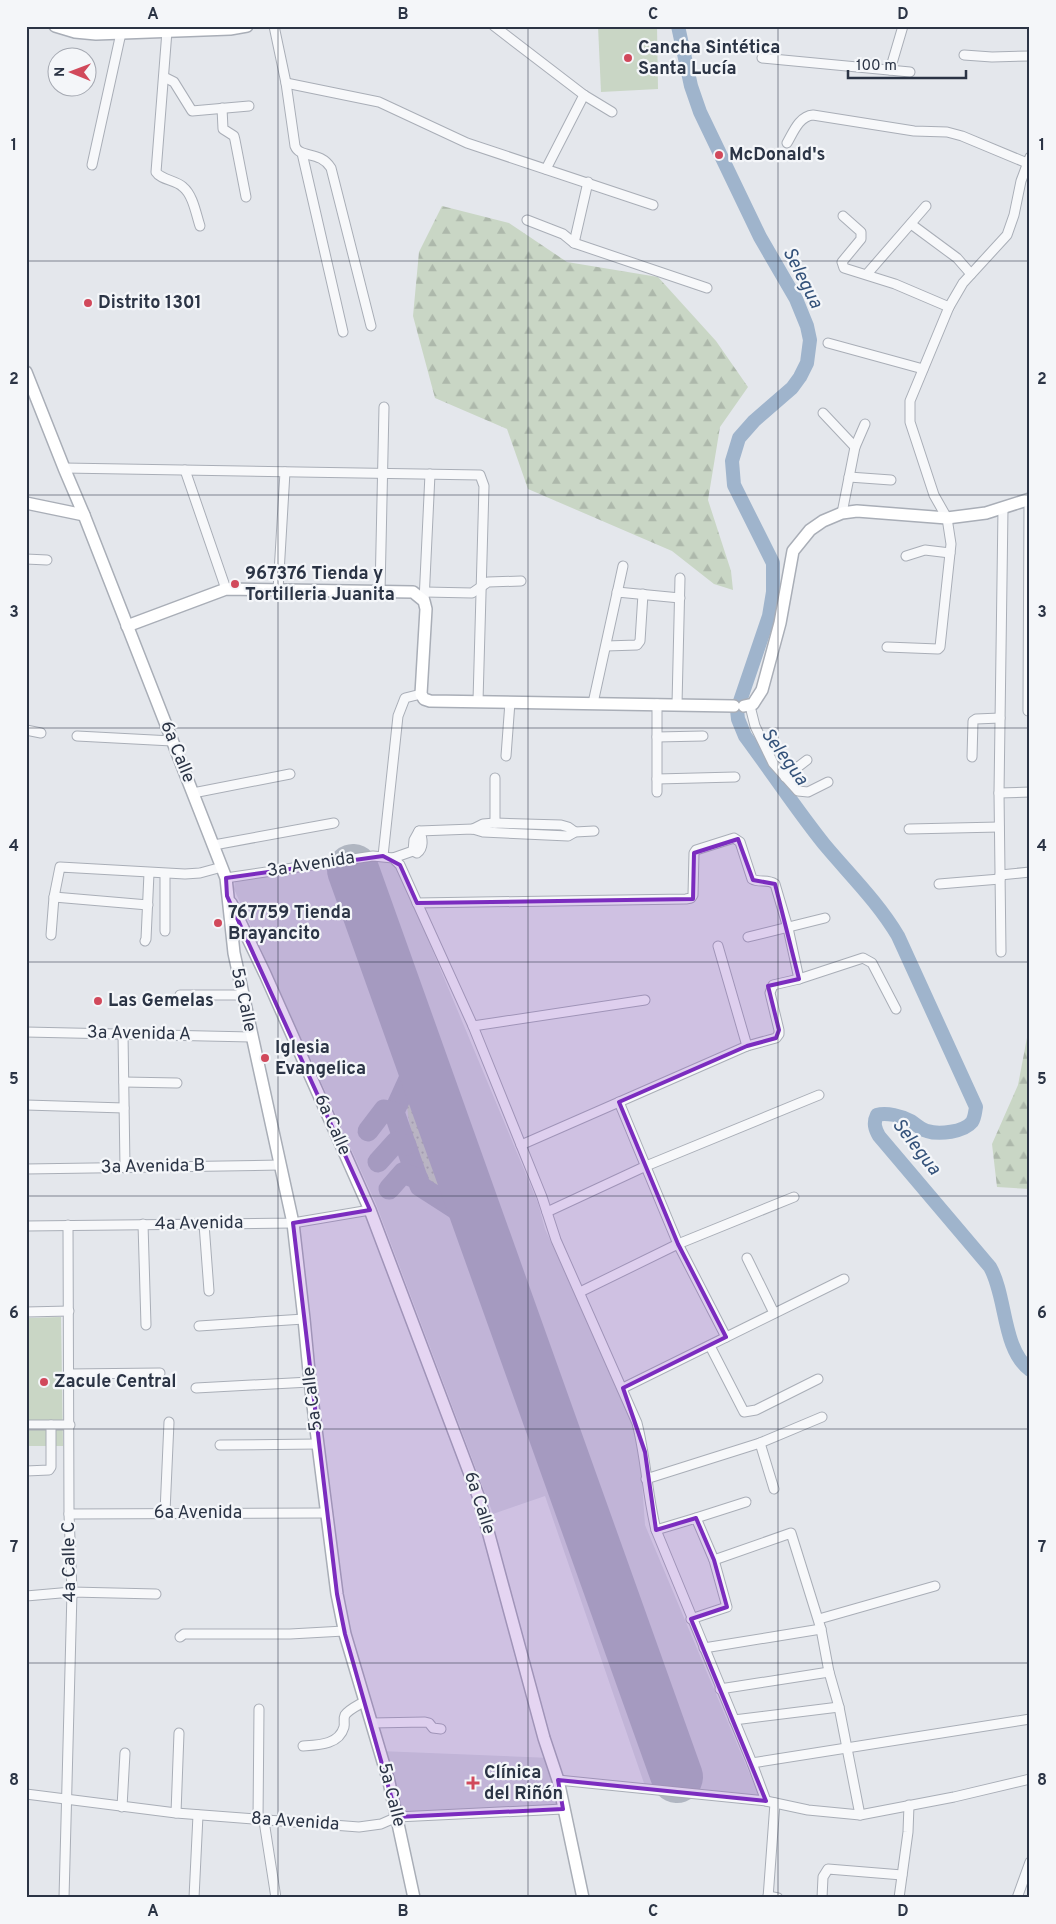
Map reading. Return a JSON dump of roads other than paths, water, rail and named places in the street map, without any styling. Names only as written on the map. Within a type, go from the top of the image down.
[{"type":"street","points":[[55,26],[75,32],[94,30],[121,32],[230,29],[247,26]]},
{"type":"street","points":[[274,26],[286,83],[295,146],[302,153],[318,156],[326,161],[331,168],[372,326]]},
{"type":"street","points":[[494,26],[584,95],[612,112]]},
{"type":"street","points":[[890,70],[903,26]]},
{"type":"street","points":[[167,31],[156,174],[182,185],[189,192],[200,226]]},
{"type":"street","points":[[92,165],[121,32]]},
{"type":"street","points":[[964,55],[992,57],[1030,56]]},
{"type":"street","points":[[762,58],[910,72]]},
{"type":"street","points":[[164,77],[174,82],[192,111],[249,106]]},
{"type":"street","points":[[286,83],[378,102],[467,143],[653,205]]},
{"type":"street","points":[[546,169],[584,95]]},
{"type":"street","points":[[222,108],[224,129],[234,136],[246,197]]},
{"type":"street","points":[[787,143],[802,119],[807,115],[813,115],[914,131],[947,132],[1029,160],[1021,181],[1014,215],[1007,235],[971,274],[949,306],[910,401],[910,422],[934,495],[947,518],[951,544],[940,647],[938,649],[887,647]]},
{"type":"street","points":[[302,153],[343,332]]},
{"type":"street","points":[[574,243],[588,182]]},
{"type":"street","points":[[867,274],[926,206]]},
{"type":"street","points":[[843,216],[862,236],[842,262],[842,265],[848,270],[867,274],[949,306]]},
{"type":"street","points":[[527,220],[563,234],[574,243],[707,288]]},
{"type":"street","points":[[911,224],[957,258],[967,267],[971,274]]},
{"type":"street","points":[[828,343],[923,369]]},
{"type":"street","name":"6a Calle","points":[[26,372],[214,845],[224,873],[227,896],[265,974],[370,1210],[479,1498],[544,1738],[558,1780],[583,1898]]},
{"type":"street","points":[[380,592],[384,406]]},
{"type":"street","points":[[823,413],[855,447]]},
{"type":"street","points":[[842,513],[855,447],[865,424]]},
{"type":"street","points":[[64,468],[480,475],[484,486],[478,701]]},
{"type":"street","points":[[185,470],[226,589]]},
{"type":"street","points":[[278,590],[285,472]]},
{"type":"street","points":[[430,474],[422,694],[424,699],[430,701],[743,706],[757,700],[762,690],[780,623],[793,551],[810,530],[823,521],[842,513],[857,511],[947,518],[986,514],[1030,499],[1028,711]]},
{"type":"street","points":[[849,477],[891,480]]},
{"type":"street","points":[[26,503],[84,515]]},
{"type":"street","points":[[1001,952],[999,793],[1003,509]]},
{"type":"street","points":[[906,556],[925,550],[950,553]]},
{"type":"street","points":[[26,559],[47,560]]},
{"type":"street","points":[[593,703],[623,566]]},
{"type":"street","points":[[677,704],[680,578]]},
{"type":"street","points":[[127,626],[226,589],[413,592],[425,596],[472,593],[488,582],[521,581]]},
{"type":"street","points":[[618,592],[680,598]]},
{"type":"street","points":[[606,646],[636,645],[640,641],[643,594]]},
{"type":"street","points":[[383,856],[398,716],[405,698],[422,694]]},
{"type":"street","points":[[506,756],[510,702]]},
{"type":"street","points":[[657,704],[657,792]]},
{"type":"street","points":[[743,706],[773,763],[798,791],[802,792],[828,782]]},
{"type":"street","points":[[972,757],[973,721],[976,719],[1000,718]]},
{"type":"street","points":[[26,730],[41,733]]},
{"type":"street","points":[[77,736],[172,741]]},
{"type":"street","points":[[657,737],[703,736]]},
{"type":"street","points":[[785,777],[807,760]]},
{"type":"street","points":[[193,793],[290,774]]},
{"type":"street","points":[[657,779],[735,777]]},
{"type":"street","points":[[495,823],[496,778]]},
{"type":"street","points":[[999,793],[1030,792]]},
{"type":"street","points":[[214,845],[334,823]]},
{"type":"street","points":[[473,829],[483,824],[495,823],[561,825],[575,832]]},
{"type":"street","points":[[910,829],[999,827]]},
{"type":"street","points":[[594,831],[575,832],[568,836],[483,832],[473,829],[419,831],[414,840],[413,851],[395,859],[400,865],[472,1026],[521,1145],[556,1240],[638,1422],[656,1530],[720,1689],[770,1802],[768,1897],[778,1898]]},
{"type":"street","points":[[417,903],[686,899],[693,895],[694,852],[734,838],[740,842],[752,878],[756,881],[775,884],[788,928],[799,979]]},
{"type":"street","name":"3a Avenida","points":[[54,897],[58,869],[60,867],[165,874],[196,874],[224,873],[373,856],[395,859]]},
{"type":"street","points":[[939,884],[1030,872]]},
{"type":"street","points":[[145,941],[149,873]]},
{"type":"street","points":[[165,874],[165,931]]},
{"type":"street","name":"5a Calle","points":[[227,896],[234,953],[242,995],[293,1223],[326,1513],[344,1631],[372,1723],[397,1817],[414,1898]]},
{"type":"street","points":[[51,935],[54,897],[148,905]]},
{"type":"street","points":[[748,937],[825,918]]},
{"type":"street","points":[[718,946],[747,1046]]},
{"type":"street","points":[[521,1145],[747,1046],[776,1038],[779,1034],[770,988],[773,985],[799,979],[863,958],[872,963],[896,1009]]},
{"type":"street","points":[[180,995],[242,995]]},
{"type":"street","points":[[472,1026],[645,1000]]},
{"type":"street","name":"3a Avenida A","points":[[26,1032],[251,1037]]},
{"type":"street","points":[[123,1034],[125,1168]]},
{"type":"street","points":[[124,1082],[176,1083]]},
{"type":"street","points":[[547,1212],[646,1166],[819,1095]]},
{"type":"street","points":[[618,1102],[678,1244],[726,1337]]},
{"type":"street","points":[[26,1105],[124,1108]]},
{"type":"street","name":"3a Avenida B","points":[[26,1169],[280,1165]]},
{"type":"street","points":[[580,1292],[678,1244],[794,1197]]},
{"type":"street","name":"4a Avenida","points":[[26,1226],[293,1223],[370,1210]]},
{"type":"street","points":[[143,1224],[146,1326]]},
{"type":"street","points":[[204,1224],[208,1291]]},
{"type":"street","name":"4a Calle C","points":[[64,1898],[72,1592],[69,1514],[68,1225]]},
{"type":"street","points":[[747,1258],[774,1314]]},
{"type":"street","points":[[623,1388],[844,1279]]},
{"type":"street","points":[[26,1312],[69,1311]]},
{"type":"street","points":[[199,1326],[304,1319]]},
{"type":"street","points":[[710,1346],[744,1412],[756,1410],[818,1379]]},
{"type":"street","points":[[69,1374],[160,1373]]},
{"type":"street","points":[[196,1388],[310,1382]]},
{"type":"street","points":[[646,1479],[760,1443],[822,1417]]},
{"type":"street","points":[[165,1512],[169,1422]]},
{"type":"street","points":[[26,1425],[70,1425]]},
{"type":"street","points":[[26,1471],[50,1469],[50,1425]]},
{"type":"street","points":[[760,1443],[774,1489]]},
{"type":"street","points":[[220,1445],[318,1444]]},
{"type":"street","points":[[656,1530],[746,1502]]},
{"type":"street","name":"6a Avenida","points":[[69,1514],[165,1512],[326,1513]]},
{"type":"street","points":[[691,1619],[727,1607],[714,1560],[696,1518]]},
{"type":"street","points":[[714,1560],[791,1533],[822,1629],[829,1672],[839,1707],[860,1814]]},
{"type":"street","points":[[819,1619],[935,1586]]},
{"type":"street","points":[[26,1596],[72,1592],[156,1594]]},
{"type":"street","points":[[704,1648],[822,1629]]},
{"type":"street","points":[[180,1637],[184,1634],[290,1634],[344,1631]]},
{"type":"street","points":[[720,1689],[829,1672]]},
{"type":"street","points":[[303,1746],[321,1745],[333,1741],[344,1728],[344,1717],[347,1713],[365,1701]]},
{"type":"street","points":[[734,1720],[839,1707]]},
{"type":"street","points":[[259,1709],[261,1820],[276,1898]]},
{"type":"street","points":[[752,1763],[1030,1719]]},
{"type":"street","points":[[372,1723],[425,1722],[430,1723],[433,1728],[440,1729]]},
{"type":"street","points":[[176,1813],[179,1733]]},
{"type":"street","points":[[122,1807],[125,1753]]},
{"type":"street","points":[[558,1780],[770,1802],[808,1810],[860,1814],[954,1797],[1030,1779]]},
{"type":"street","name":"8a Avenida","points":[[26,1794],[176,1813],[359,1827],[381,1824],[397,1817],[564,1809]]},
{"type":"street","points":[[899,1898],[908,1832],[909,1805]]},
{"type":"street","points":[[194,1898],[198,1815]]},
{"type":"street","points":[[1017,1898],[1030,1862]]},
{"type":"street","points":[[822,1898],[823,1877],[828,1869],[902,1875]]},
{"type":"waterway","name":"Selegua","points":[[678,26],[691,86],[700,112],[760,237],[796,299],[807,326],[810,340],[807,363],[800,377],[792,388],[754,421],[739,438],[732,461],[734,485],[773,563],[773,592],[769,616],[737,710],[738,719],[745,736],[804,817],[824,844],[872,900],[898,936],[976,1107],[972,1122],[963,1128],[951,1132],[938,1133],[927,1131],[907,1119],[889,1114],[877,1115],[875,1121],[876,1131],[990,1267],[1014,1349],[1021,1361],[1030,1370]]},
{"type":"place","name":"Cancha Sintética Santa Lucía","points":[[628,58]]},
{"type":"place","name":"McDonald's","points":[[719,155]]},
{"type":"place","name":"Distrito 1301","points":[[88,303]]},
{"type":"place","name":"967376 Tienda y Tortilleria Juanita","points":[[235,584]]},
{"type":"place","name":"767759 Tienda Brayancito","points":[[218,923]]},
{"type":"place","name":"Las Gemelas","points":[[98,1001]]},
{"type":"place","name":"Iglesia Evangelica","points":[[265,1058]]},
{"type":"place","name":"Zacule Central","points":[[44,1382]]},
{"type":"place","name":"Clínica del Riñón","points":[[473,1783]]}]
